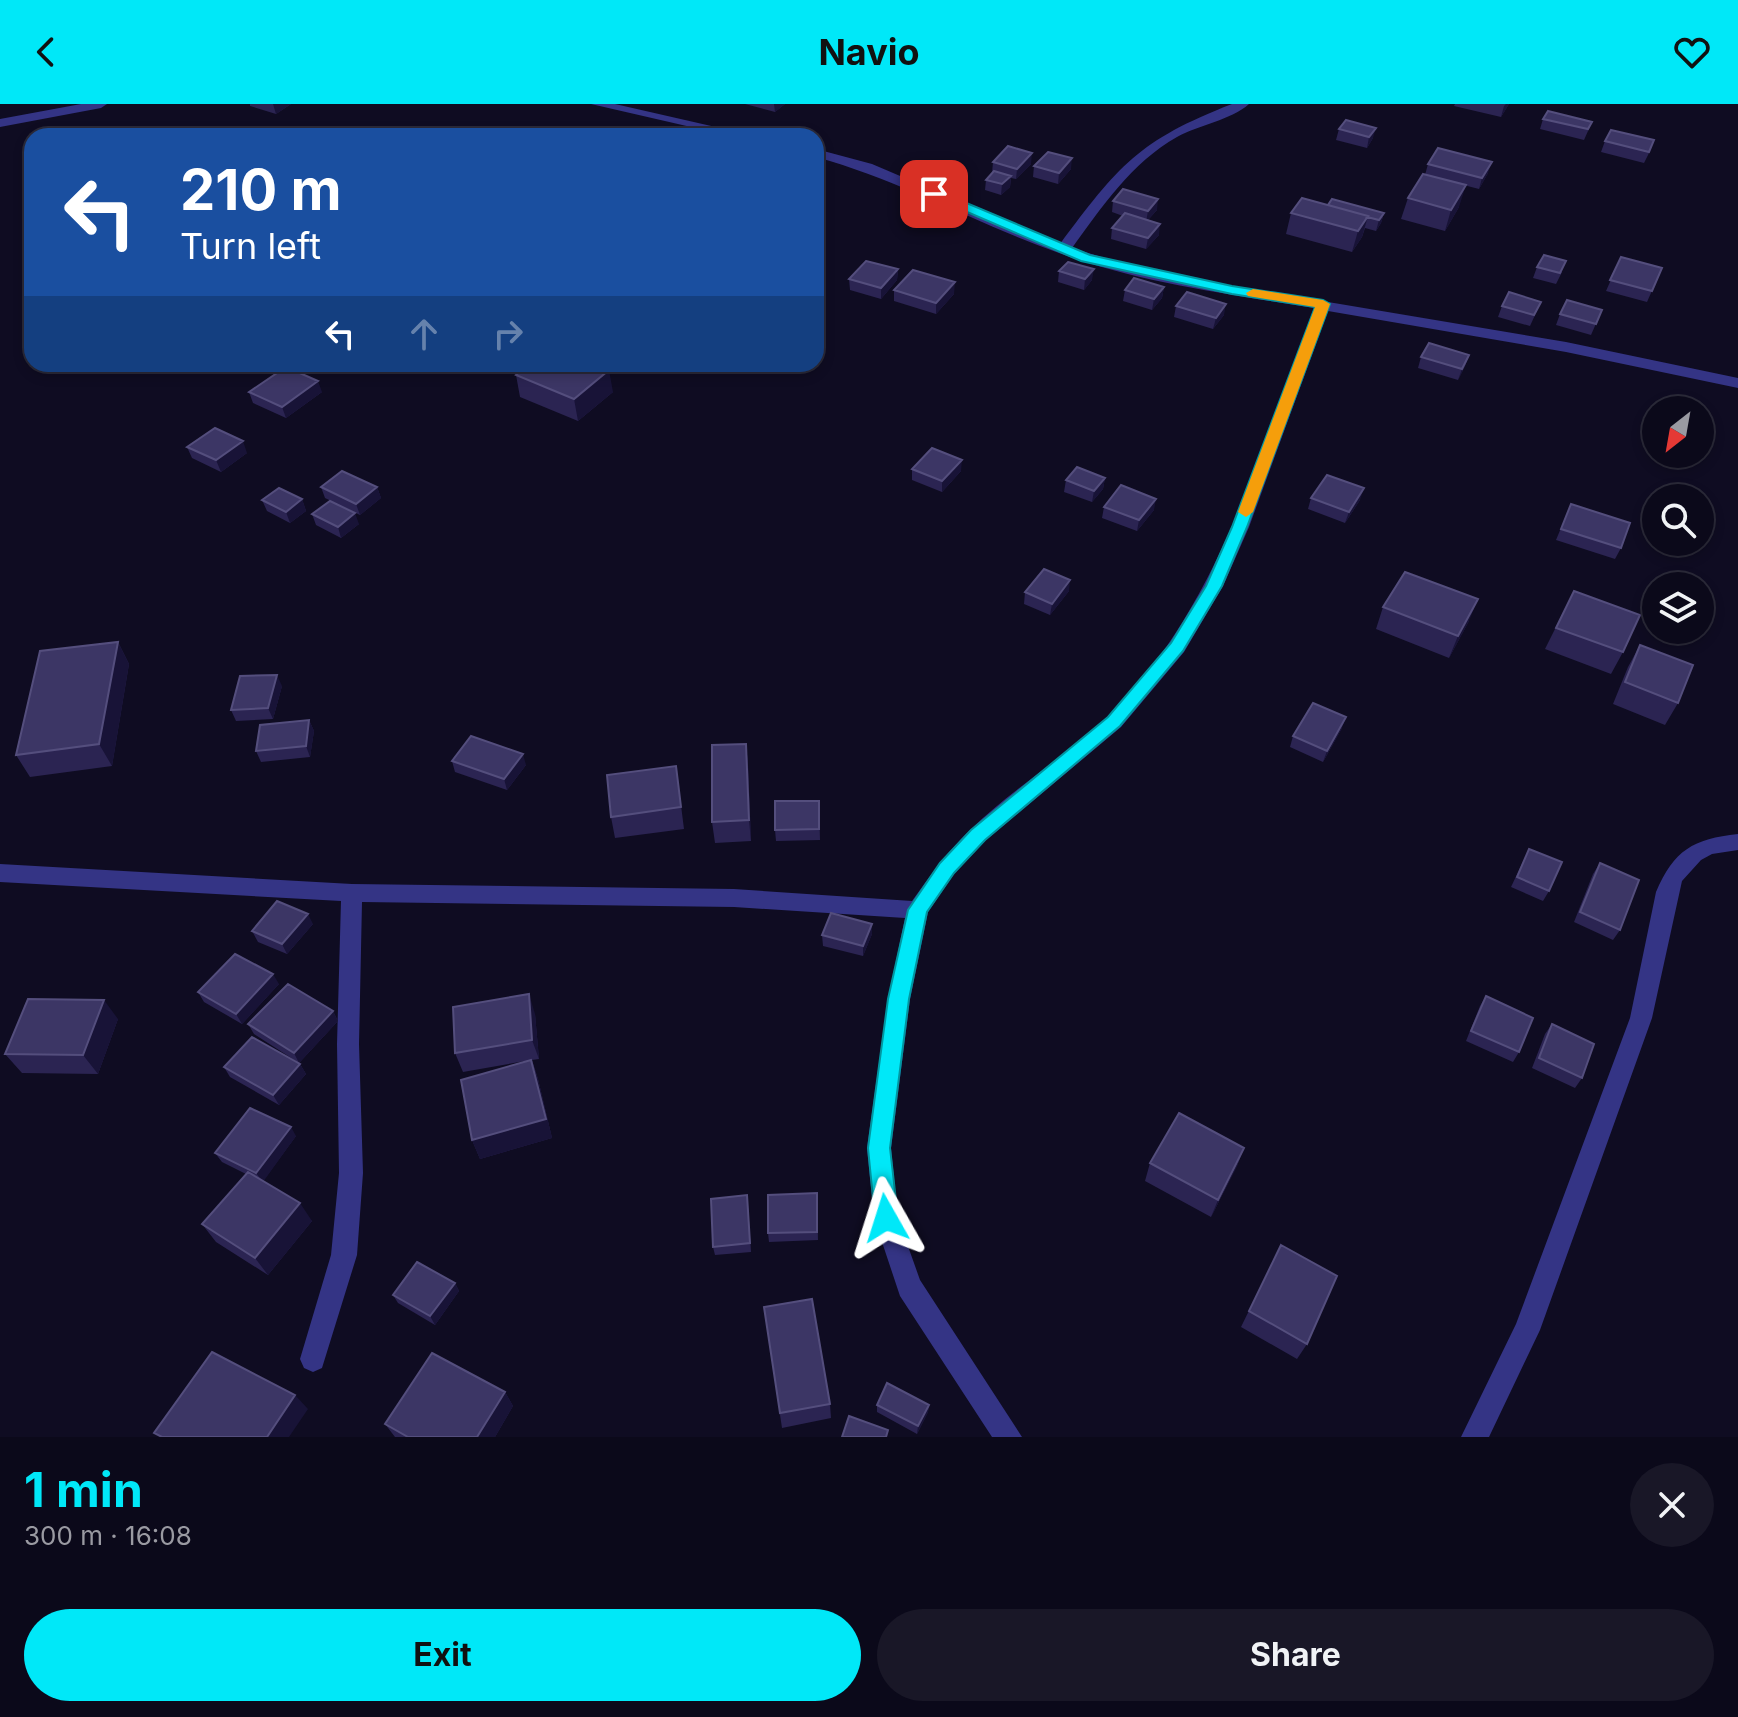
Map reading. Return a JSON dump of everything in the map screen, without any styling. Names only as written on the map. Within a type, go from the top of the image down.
[{"type":"street","points":[[0,123],[101,104]]},
{"type":"street","points":[[597,104],[710,128]]},
{"type":"street","points":[[1063,250],[1103,196],[1140,157],[1173,134],[1243,104]]},
{"type":"street","points":[[824,155],[867,167],[1063,250],[1118,267],[1566,347],[1738,383]]},
{"type":"street","points":[[1008,1437],[909,1287],[886,1218],[879,1148],[899,999],[918,910],[947,868],[978,835],[1114,722],[1177,647],[1214,586],[1240,527],[1323,304]]},
{"type":"street","points":[[1475,1437],[1527,1330],[1641,1018],[1667,892],[1674,872],[1688,856],[1712,844],[1738,842]]},
{"type":"street","points":[[0,873],[352,893],[734,898],[918,910]]},
{"type":"street","points":[[313,1359],[344,1255],[351,1173],[348,1044],[352,893]]},
{"type":"building","points":[[1548,111],[1592,122],[1588,129],[1543,119]]},
{"type":"building","points":[[1346,120],[1376,128],[1369,137],[1339,129]]},
{"type":"building","points":[[1611,130],[1654,140],[1649,152],[1605,141]]},
{"type":"building","points":[[1008,146],[1032,153],[1017,169],[993,162]]},
{"type":"building","points":[[1438,148],[1492,162],[1482,178],[1428,164]]},
{"type":"building","points":[[1048,152],[1072,158],[1059,173],[1034,166]]},
{"type":"building","points":[[994,171],[1011,176],[1002,184],[986,180]]},
{"type":"building","points":[[1423,174],[1466,185],[1451,210],[1408,198]]},
{"type":"building","points":[[1123,189],[1158,199],[1148,211],[1113,201]]},
{"type":"building","points":[[1302,198],[1368,216],[1358,231],[1291,213]]},
{"type":"building","points":[[1332,199],[1384,213],[1379,220],[1367,217],[1328,205]]},
{"type":"building","points":[[1125,213],[1160,224],[1148,238],[1112,228]]},
{"type":"building","points":[[1544,255],[1566,261],[1560,273],[1537,267]]},
{"type":"building","points":[[1621,257],[1662,268],[1652,291],[1610,280]]},
{"type":"building","points":[[866,261],[898,269],[881,288],[849,279]]},
{"type":"building","points":[[1068,262],[1094,269],[1085,279],[1059,271]]},
{"type":"building","points":[[913,270],[955,282],[936,303],[894,290]]},
{"type":"building","points":[[1134,278],[1164,287],[1154,299],[1125,290]]},
{"type":"building","points":[[1187,292],[1226,304],[1216,318],[1176,306]]},
{"type":"building","points":[[1509,292],[1541,302],[1534,315],[1502,306]]},
{"type":"building","points":[[1567,300],[1602,310],[1596,324],[1560,314]]},
{"type":"building","points":[[1429,343],[1469,355],[1462,369],[1421,357]]},
{"type":"building","points":[[279,372],[297,372],[318,381],[282,407],[249,392]]},
{"type":"building","points":[[520,372],[607,372],[574,399],[516,375]]},
{"type":"building","points":[[215,428],[243,441],[216,460],[187,447]]},
{"type":"building","points":[[932,448],[962,460],[942,481],[912,469]]},
{"type":"building","points":[[1077,467],[1105,478],[1094,491],[1066,480]]},
{"type":"building","points":[[342,471],[377,487],[356,504],[321,487]]},
{"type":"building","points":[[1327,475],[1364,488],[1349,512],[1311,498]]},
{"type":"building","points":[[1121,485],[1156,499],[1139,520],[1104,507]]},
{"type":"building","points":[[279,488],[302,499],[286,512],[262,500]]},
{"type":"building","points":[[330,501],[355,513],[338,527],[312,514]]},
{"type":"building","points":[[1571,504],[1630,523],[1621,548],[1561,529]]},
{"type":"building","points":[[1044,569],[1070,580],[1052,604],[1025,592]]},
{"type":"building","points":[[1405,572],[1478,599],[1458,636],[1383,607]]},
{"type":"building","points":[[1574,591],[1640,615],[1623,652],[1556,628]]},
{"type":"building","points":[[118,642],[99,744],[16,755],[40,651]]},
{"type":"building","points":[[1640,645],[1693,665],[1678,703],[1625,682]]},
{"type":"building","points":[[277,675],[268,708],[231,710],[240,676]]},
{"type":"building","points":[[1313,703],[1346,717],[1327,751],[1293,736]]},
{"type":"building","points":[[309,720],[306,746],[256,751],[260,725]]},
{"type":"building","points":[[471,736],[523,754],[504,779],[452,761]]},
{"type":"building","points":[[746,744],[749,820],[712,822],[712,745]]},
{"type":"building","points":[[676,766],[681,807],[611,817],[607,775]]},
{"type":"building","points":[[775,801],[819,801],[819,829],[775,830]]},
{"type":"building","points":[[1529,849],[1562,862],[1549,891],[1517,877]]},
{"type":"building","points":[[1600,863],[1639,880],[1620,930],[1580,912]]},
{"type":"building","points":[[277,901],[308,914],[282,944],[252,931]]},
{"type":"building","points":[[831,913],[872,924],[863,946],[822,935]]},
{"type":"building","points":[[235,954],[273,974],[236,1014],[198,992]]},
{"type":"building","points":[[288,984],[333,1011],[294,1053],[248,1024]]},
{"type":"building","points":[[529,994],[532,1040],[455,1053],[453,1007]]},
{"type":"building","points":[[1486,996],[1533,1018],[1519,1052],[1471,1031]]},
{"type":"building","points":[[28,999],[104,1000],[83,1055],[5,1054]]},
{"type":"building","points":[[1552,1024],[1594,1044],[1582,1078],[1539,1058]]},
{"type":"building","points":[[252,1037],[300,1064],[273,1095],[224,1067]]},
{"type":"building","points":[[531,1060],[546,1119],[472,1140],[461,1080]]},
{"type":"building","points":[[250,1108],[291,1127],[256,1173],[215,1153]]},
{"type":"building","points":[[1179,1113],[1244,1148],[1218,1200],[1150,1163]]},
{"type":"building","points":[[248,1172],[300,1203],[255,1258],[202,1224]]},
{"type":"building","points":[[817,1193],[817,1232],[768,1233],[768,1195]]},
{"type":"building","points":[[747,1195],[750,1243],[713,1247],[711,1199]]},
{"type":"building","points":[[1281,1245],[1337,1276],[1307,1344],[1249,1311]]},
{"type":"building","points":[[417,1262],[455,1283],[430,1316],[393,1295]]},
{"type":"building","points":[[812,1299],[830,1404],[780,1413],[764,1307]]},
{"type":"building","points":[[212,1352],[295,1395],[267,1437],[162,1437],[154,1433]]},
{"type":"building","points":[[432,1353],[505,1392],[477,1437],[408,1437],[385,1424]]},
{"type":"building","points":[[887,1383],[929,1405],[918,1426],[877,1405]]},
{"type":"building","points":[[849,1416],[888,1430],[886,1437],[842,1437]]},
{"type":"slow traffic","points":[[1246,512],[1323,304],[1253,293]]},
{"type":"route","points":[[886,1218],[879,1148],[899,999],[918,910],[947,868],[978,835],[1114,722],[1177,647],[1214,586],[1240,527],[1323,304],[1232,290],[1086,258],[934,194]]}]
